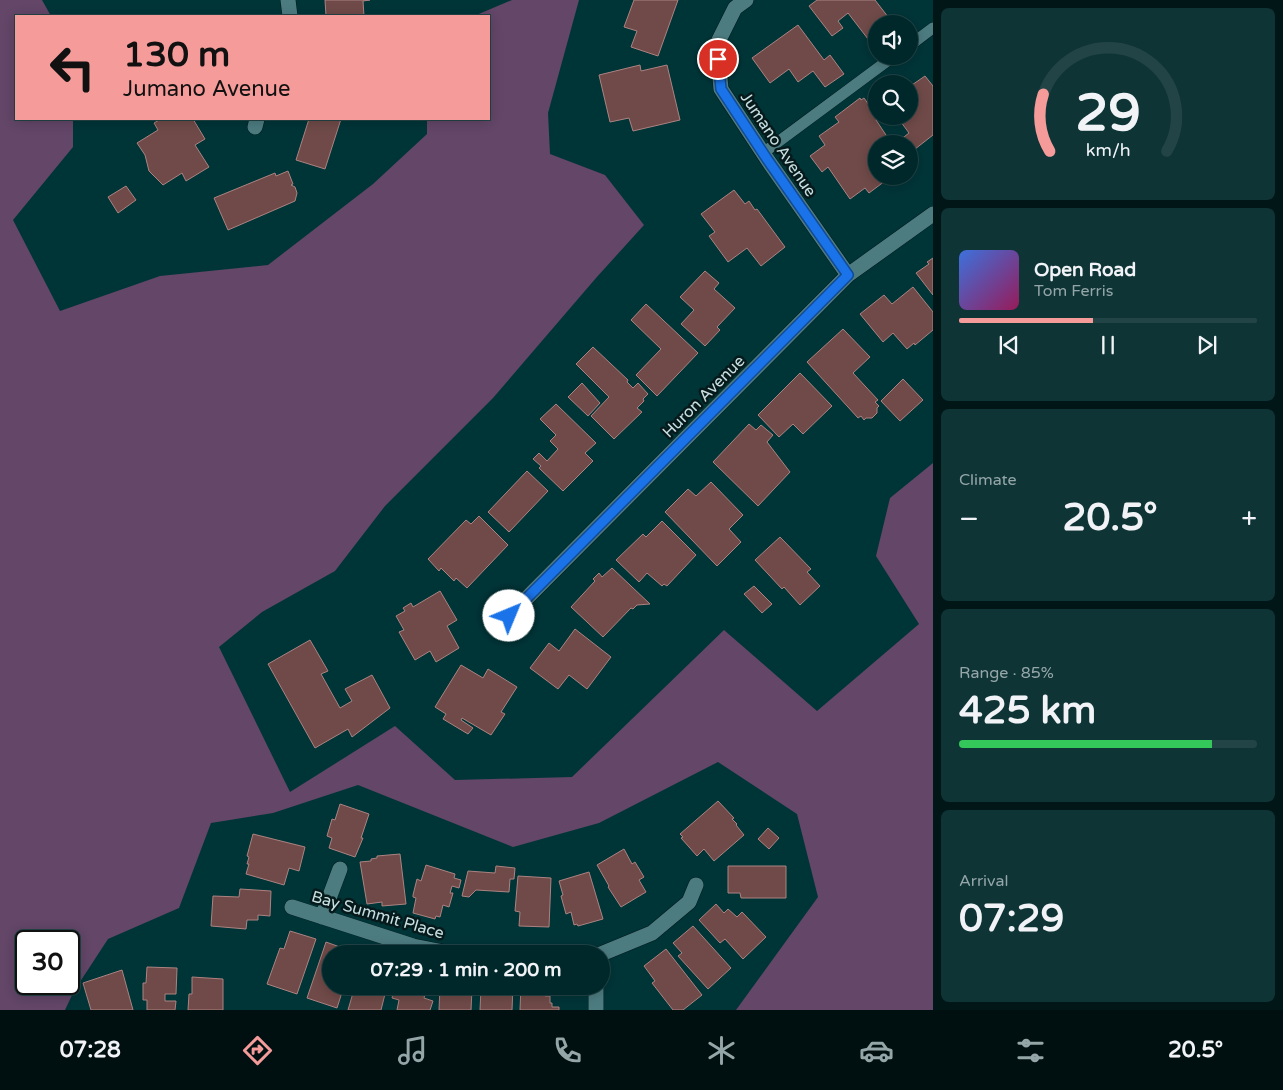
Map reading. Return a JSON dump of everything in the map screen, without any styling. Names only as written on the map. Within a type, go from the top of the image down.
[{"type":"street","points":[[288,0],[290,15]]},
{"type":"street","name":"Jumano Avenue","points":[[746,0],[735,8],[717,44],[721,89],[848,275]]},
{"type":"street","name":"Huron Avenue","points":[[509,616],[848,275],[933,214]]},
{"type":"street","points":[[322,917],[340,869]]},
{"type":"street","points":[[610,950],[652,933],[689,902],[696,885]]},
{"type":"street","name":"Bay Summit Place","points":[[292,907],[410,945]]},
{"type":"street","points":[[596,995],[596,1010]]},
{"type":"lane","points":[[918,39],[933,28]]},
{"type":"lane","points":[[763,153],[882,65]]},
{"type":"shaded area","points":[[0,0],[42,0],[50,15],[15,15],[15,120],[73,120],[73,147],[13,220],[60,311],[160,276],[268,265],[373,184],[427,134],[427,120],[490,120],[490,15],[476,15],[512,0],[579,0],[548,113],[550,154],[605,175],[644,225],[493,398],[385,506],[335,571],[262,612],[219,647],[290,792],[395,726],[455,780],[572,777],[724,630],[817,711],[919,624],[876,556],[890,498],[933,463],[933,1010],[736,1010],[818,897],[797,814],[718,762],[599,823],[513,847],[358,785],[273,813],[211,823],[179,908],[108,939],[80,982],[80,930],[15,930],[15,995],[72,995],[65,1010],[0,1010]]},
{"type":"building","points":[[325,0],[370,0],[363,1],[364,15],[326,15]]},
{"type":"building","points":[[634,0],[678,0],[658,56],[631,47],[637,31],[624,27]]},
{"type":"building","points":[[817,0],[875,0],[887,15],[868,15],[868,39],[848,13],[838,21],[843,28],[832,36],[809,6]]},
{"type":"building","points":[[798,25],[824,60],[830,55],[844,74],[825,87],[813,71],[798,82],[789,69],[770,83],[752,58]]},
{"type":"building","points":[[640,65],[641,71],[667,65],[680,120],[633,131],[629,118],[610,122],[599,75]]},
{"type":"building","points":[[925,76],[933,86],[933,135],[918,147],[918,135],[906,135],[909,133],[903,125],[918,125],[918,81]]},
{"type":"building","points":[[860,98],[861,100],[864,98],[868,104],[868,125],[879,125],[886,135],[868,135],[868,185],[880,185],[869,193],[865,188],[850,199],[828,167],[822,172],[810,156],[825,145],[819,136],[839,122],[835,117]]},
{"type":"building","points":[[159,120],[194,120],[205,139],[195,145],[209,167],[186,181],[182,173],[163,185],[149,171],[145,155],[137,143],[158,130],[154,123]]},
{"type":"building","points":[[309,120],[341,120],[325,169],[296,160]]},
{"type":"building","points":[[288,171],[293,184],[291,185],[295,187],[297,193],[295,201],[228,230],[214,198],[275,173],[276,176]]},
{"type":"building","points":[[126,186],[136,200],[118,213],[108,197]]},
{"type":"building","points":[[734,190],[745,204],[749,201],[755,210],[757,209],[785,247],[761,266],[747,248],[728,262],[709,236],[715,232],[701,214]]},
{"type":"building","points":[[933,258],[933,295],[916,273],[929,264],[927,262]]},
{"type":"building","points":[[705,271],[719,283],[714,289],[735,308],[717,327],[720,330],[705,346],[681,324],[694,310],[680,297]]},
{"type":"building","points":[[913,287],[933,312],[933,330],[907,349],[893,333],[883,342],[860,314],[884,295],[892,304]]},
{"type":"building","points":[[646,304],[698,353],[657,396],[636,375],[661,349],[631,320]]},
{"type":"building","points":[[843,329],[870,357],[853,373],[878,400],[875,402],[879,406],[877,413],[872,418],[864,420],[861,416],[858,418],[807,362]]},
{"type":"building","points":[[593,347],[628,380],[627,382],[633,388],[638,383],[648,394],[637,408],[642,412],[614,439],[591,416],[609,397],[576,364]]},
{"type":"building","points":[[800,373],[832,406],[803,434],[793,424],[779,437],[758,415]]},
{"type":"building","points":[[903,379],[923,400],[900,421],[881,401]]},
{"type":"building","points":[[582,383],[600,403],[588,416],[568,397]]},
{"type":"building","points":[[556,404],[596,443],[585,453],[593,461],[563,491],[539,468],[541,466],[533,459],[539,453],[547,461],[558,449],[550,441],[556,435],[540,419]]},
{"type":"building","points":[[749,424],[756,430],[761,425],[773,435],[767,442],[790,472],[758,506],[713,462]]},
{"type":"building","points":[[527,471],[548,491],[509,532],[488,512]]},
{"type":"building","points":[[711,482],[743,515],[729,529],[741,542],[717,566],[665,512],[688,489],[696,496]]},
{"type":"building","points":[[479,516],[508,545],[467,588],[456,578],[454,581],[441,568],[439,571],[428,559],[466,520],[471,524]]},
{"type":"building","points":[[662,521],[696,555],[667,586],[664,584],[662,586],[647,573],[639,582],[616,560],[643,534],[646,537]]},
{"type":"building","points":[[780,537],[811,569],[807,572],[820,586],[800,605],[755,560]]},
{"type":"building","points":[[612,568],[650,604],[637,605],[633,609],[631,608],[603,637],[571,607],[595,581],[593,579],[599,573],[602,577]]},
{"type":"building","points":[[754,586],[772,604],[762,613],[744,594]]},
{"type":"building","points":[[440,591],[457,620],[447,626],[459,648],[436,662],[430,651],[415,660],[399,632],[404,630],[396,616],[405,611],[403,608],[411,603],[413,607]]},
{"type":"building","points":[[575,629],[611,657],[587,689],[569,675],[558,689],[530,668],[549,643],[559,651]]},
{"type":"building","points":[[310,640],[328,671],[321,674],[340,708],[352,701],[345,689],[372,675],[390,708],[352,737],[348,729],[315,748],[268,664]]},
{"type":"building","points":[[461,665],[483,678],[488,669],[517,687],[501,712],[505,714],[491,735],[462,718],[461,720],[473,728],[468,734],[443,719],[446,714],[435,707]]},
{"type":"building","points":[[718,801],[734,818],[732,819],[744,835],[714,861],[704,849],[697,856],[681,838],[683,837],[680,834]]},
{"type":"building","points":[[340,804],[369,814],[361,838],[363,838],[355,857],[329,848],[332,838],[327,836],[332,819],[335,820]]},
{"type":"building","points":[[768,828],[779,838],[769,849],[758,839]]},
{"type":"building","points":[[253,834],[305,847],[299,871],[289,868],[284,885],[246,874],[249,864],[247,864],[249,857],[247,856]]},
{"type":"building","points":[[624,849],[632,864],[635,862],[644,877],[639,880],[646,892],[621,907],[597,865]]},
{"type":"building","points":[[400,854],[406,904],[382,906],[382,902],[367,904],[360,862],[371,861],[371,859],[377,858],[377,856]]},
{"type":"building","points":[[426,865],[455,874],[454,878],[461,880],[459,888],[452,886],[450,893],[453,893],[449,907],[443,905],[440,917],[436,916],[435,919],[413,913],[416,898],[413,895],[417,879],[421,881]]},
{"type":"building","points":[[496,866],[515,868],[514,879],[510,879],[509,892],[476,890],[469,897],[462,896],[468,871],[495,873]]},
{"type":"building","points":[[728,866],[786,866],[786,898],[741,898],[740,893],[728,893]]},
{"type":"building","points":[[589,872],[603,919],[578,926],[577,924],[574,925],[571,912],[566,914],[559,881]]},
{"type":"building","points":[[518,876],[551,878],[549,927],[519,926],[520,912],[515,911]]},
{"type":"building","points":[[240,889],[271,891],[270,916],[258,915],[258,920],[247,920],[246,929],[211,926],[213,896],[239,897]]},
{"type":"building","points":[[716,904],[724,913],[728,909],[737,917],[742,912],[766,937],[743,959],[725,939],[720,943],[699,920]]},
{"type":"building","points":[[693,926],[731,968],[708,989],[678,956],[682,953],[673,943]]},
{"type":"building","points":[[290,931],[316,939],[297,994],[267,984],[280,948],[284,949]]},
{"type":"building","points":[[666,949],[702,995],[683,1010],[673,1010],[652,983],[655,981],[644,966]]},
{"type":"building","points":[[322,954],[322,995],[341,995],[337,1008],[307,998]]},
{"type":"building","points":[[147,967],[177,968],[176,994],[165,994],[165,1001],[176,1001],[175,1010],[147,1010],[147,1000],[143,1000],[143,983],[146,983]]},
{"type":"building","points":[[122,970],[133,1010],[91,1010],[83,983]]},
{"type":"building","points":[[192,977],[223,979],[223,1010],[188,1010],[189,994],[192,994]]},
{"type":"building","points":[[352,995],[385,995],[381,1010],[348,1010]]},
{"type":"building","points":[[393,995],[425,995],[424,998],[433,1001],[430,1010],[397,1010],[399,1000],[392,998]]},
{"type":"building","points":[[440,995],[472,995],[471,1010],[439,1010]]},
{"type":"building","points":[[481,995],[513,995],[512,1010],[480,1010]]},
{"type":"building","points":[[521,995],[550,996],[552,1007],[559,1007],[559,1010],[520,1010]]},
{"type":"route","points":[[509,616],[848,275],[721,89],[718,59]]}]
